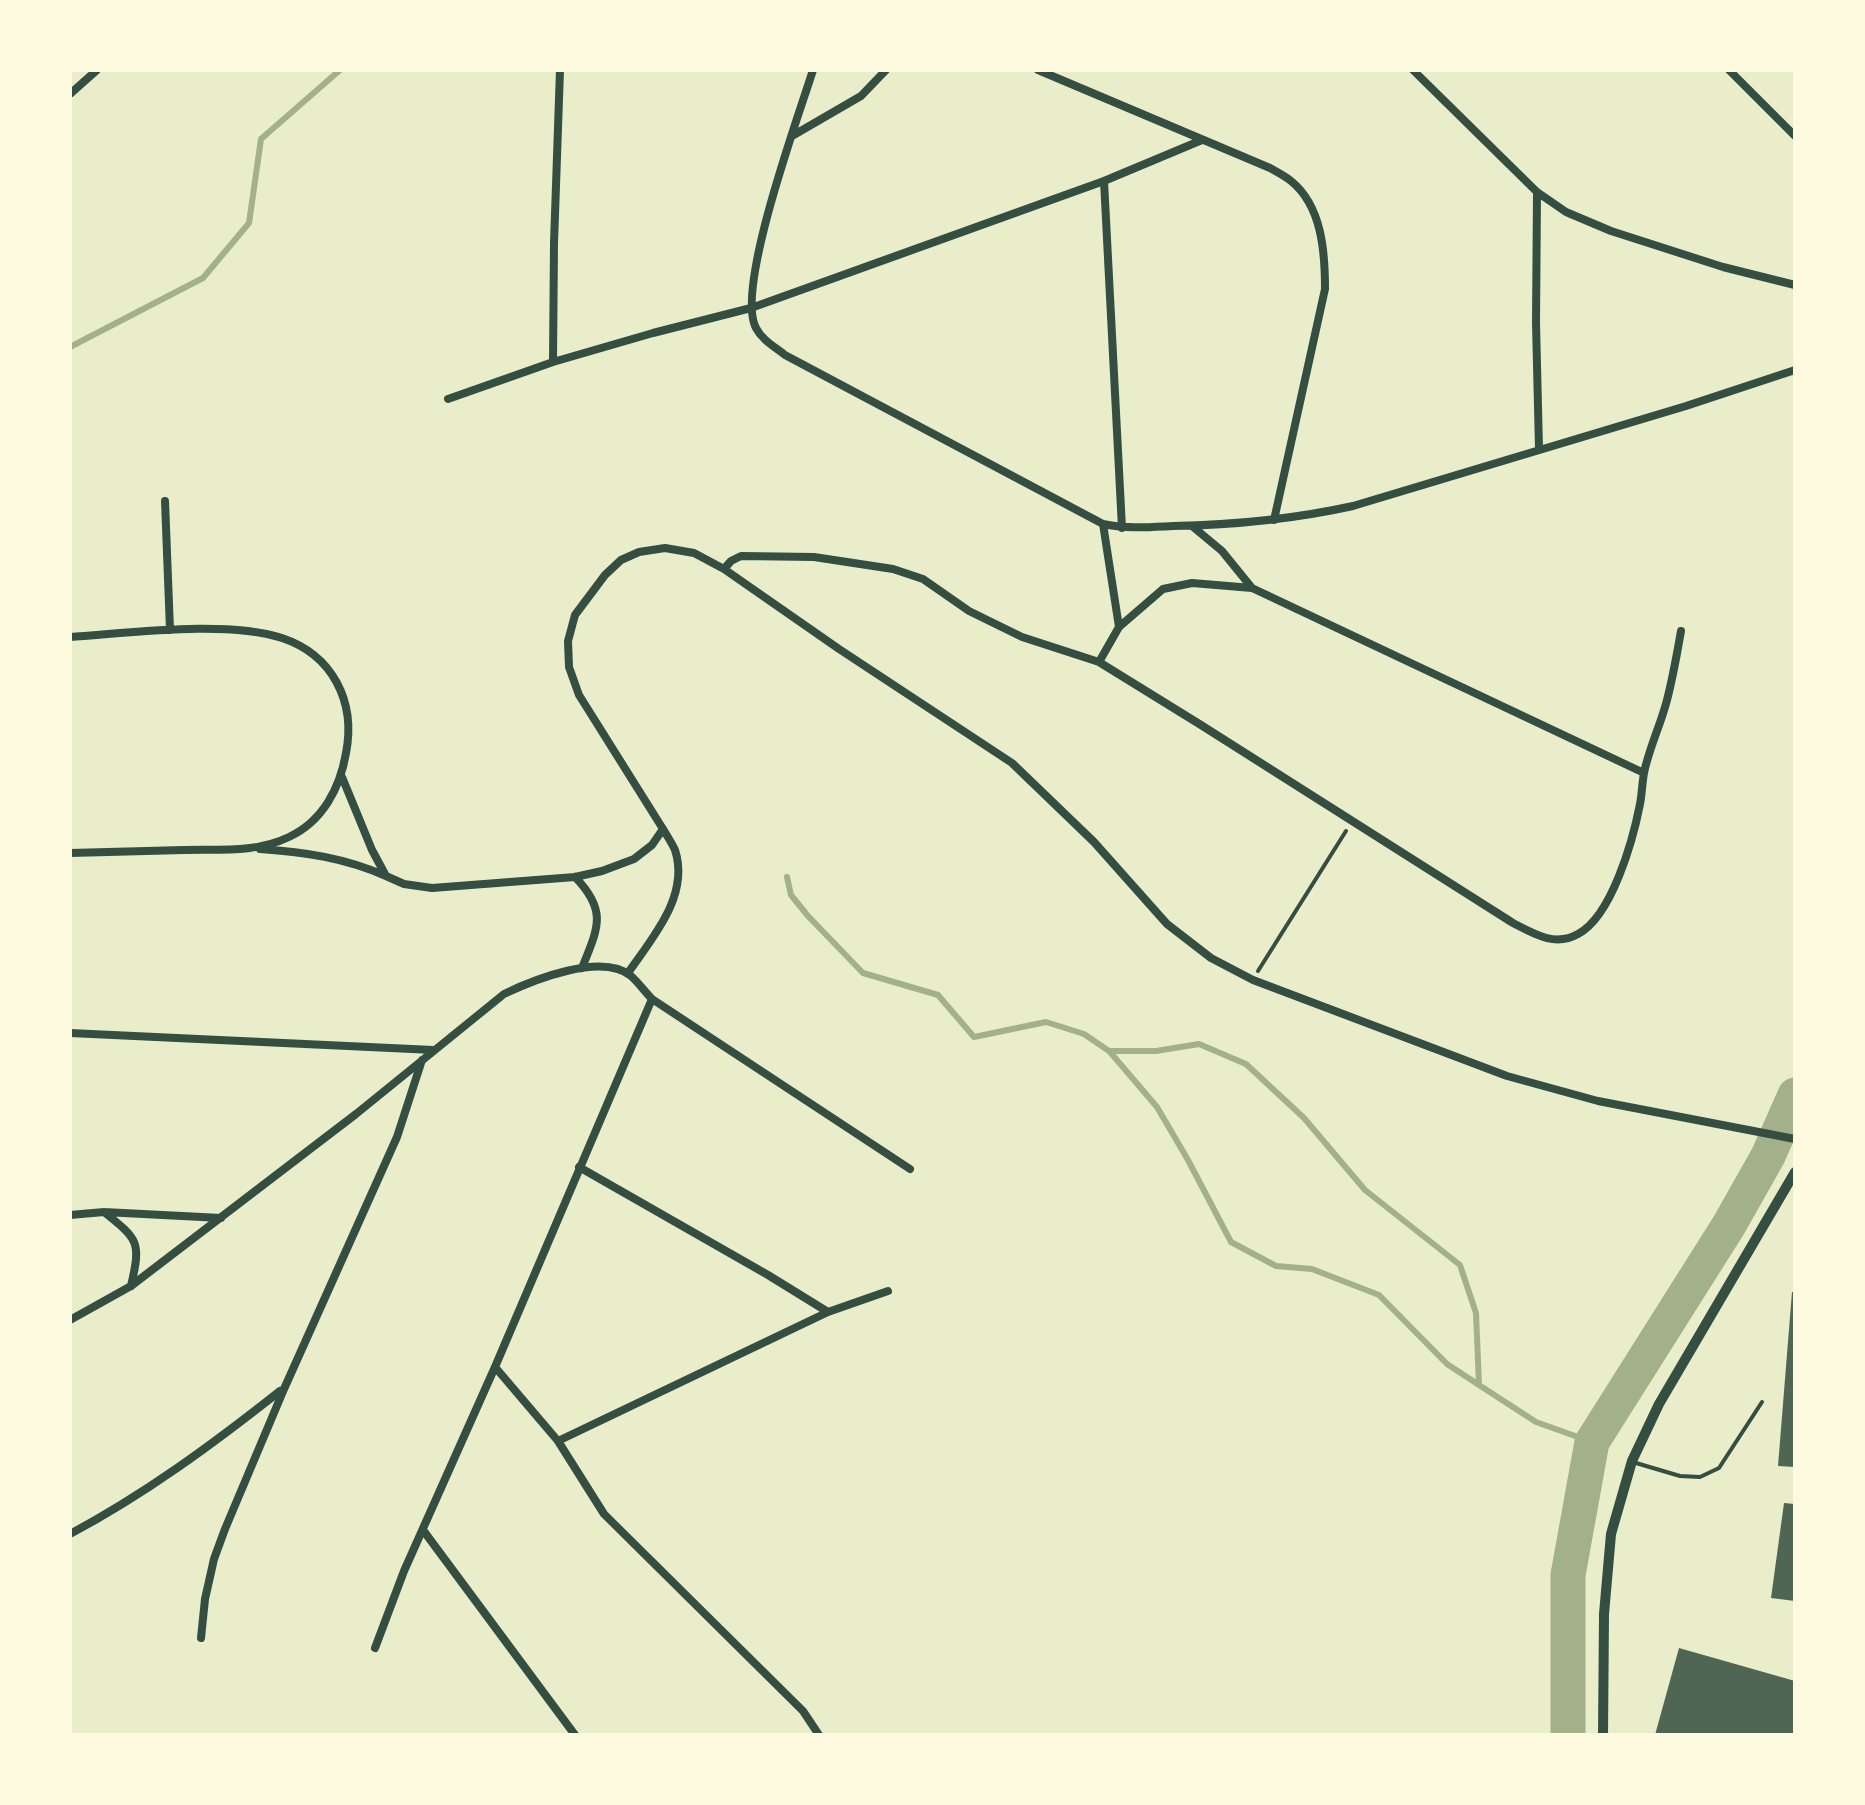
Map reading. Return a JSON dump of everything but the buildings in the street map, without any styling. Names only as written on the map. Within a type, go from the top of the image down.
[{"type":"street","points":[[70,94],[98,70]]},
{"type":"street","points":[[553,362],[560,70]]},
{"type":"street","points":[[813,70],[762,236],[752,281],[750,308],[755,328],[784,354],[1103,524],[1122,528],[1192,526],[1274,520],[1353,506],[1795,370]]},
{"type":"street","points":[[792,136],[861,96],[886,70]]},
{"type":"street","points":[[1038,70],[1270,168],[1293,182],[1314,215],[1325,258],[1325,289],[1274,520]]},
{"type":"street","points":[[1413,70],[1537,192],[1566,212],[1611,231],[1723,267],[1795,285]]},
{"type":"street","points":[[1729,70],[1795,136]]},
{"type":"street","points":[[448,399],[553,362],[750,308],[1104,181],[1202,140]]},
{"type":"street","points":[[1104,181],[1122,528]]},
{"type":"street","points":[[1537,192],[1539,449]]},
{"type":"street","points":[[165,501],[170,630]]},
{"type":"street","points":[[1103,524],[1119,627]]},
{"type":"street","points":[[1192,526],[1222,551],[1252,588]]},
{"type":"street","points":[[628,973],[669,910],[678,886],[678,866],[663,829],[579,695],[568,667],[568,641],[576,616],[590,594],[621,560],[638,552],[665,548],[694,552],[724,568],[1012,762],[1094,842],[1166,924],[1211,958],[1253,980],[1508,1076],[1598,1101],[1795,1139]]},
{"type":"street","points":[[724,568],[742,556],[814,557],[893,568],[923,580],[994,624],[1098,662],[1427,870],[1544,939],[1560,940],[1591,924],[1603,909],[1622,868],[1640,805],[1644,773],[1668,698],[1681,632]]},
{"type":"street","points":[[1098,662],[1119,627],[1163,589],[1192,583],[1252,588],[1644,773]]},
{"type":"street","points":[[70,636],[170,630],[250,632],[283,638],[309,651],[325,665],[343,692],[348,715],[342,776],[328,802],[308,825],[289,837],[256,848]]},
{"type":"street","points":[[342,776],[386,876]]},
{"type":"street","points":[[70,853],[256,848],[334,858],[404,884],[432,888],[575,877],[602,871],[634,860],[663,829]]},
{"type":"street","points":[[575,877],[591,893],[596,909],[597,931],[582,968]]},
{"type":"street","points":[[70,1320],[131,1286],[356,1114],[504,994],[548,975],[582,968],[604,967],[628,973],[652,999],[910,1169]]},
{"type":"street","points":[[375,1648],[404,1570],[496,1367],[652,999]]},
{"type":"street","points":[[70,1032],[433,1050]]},
{"type":"street","points":[[201,1638],[214,1559],[284,1388],[396,1137],[422,1058]]},
{"type":"street","points":[[580,1167],[828,1312]]},
{"type":"street","points":[[1604,1735],[1604,1614],[1612,1534],[1632,1462],[1658,1404],[1795,1172]]},
{"type":"street","points":[[70,1215],[104,1212],[220,1218]]},
{"type":"street","points":[[104,1212],[128,1231],[137,1248],[131,1286]]},
{"type":"street","points":[[558,1442],[828,1312],[888,1290]]},
{"type":"street","points":[[496,1367],[558,1442],[604,1514],[803,1711],[819,1735]]},
{"type":"street","points":[[70,1534],[116,1509],[213,1444],[284,1388]]},
{"type":"street","points":[[423,1530],[576,1735]]},
{"type":"lane","points":[[1632,1462],[1680,1476],[1700,1477],[1719,1468],[1762,1402]]},
{"type":"path","points":[[1253,980],[1353,821]]},
{"type":"waterway","points":[[70,347],[203,278],[249,223],[261,139],[340,70]]},
{"type":"waterway","points":[[787,877],[791,895],[863,973],[938,995],[974,1037],[1046,1022],[1084,1034],[1109,1051],[1156,1051],[1199,1044],[1246,1064],[1304,1118],[1365,1190],[1460,1265],[1476,1313],[1479,1385],[1536,1422],[1592,1442]]},
{"type":"waterway","points":[[1110,1052],[1157,1107],[1231,1242],[1276,1266],[1312,1269],[1379,1295],[1447,1364],[1479,1385]]},
{"type":"waterway","points":[[1568,1735],[1568,1575],[1592,1442],[1729,1225],[1768,1156],[1795,1095]]}]
